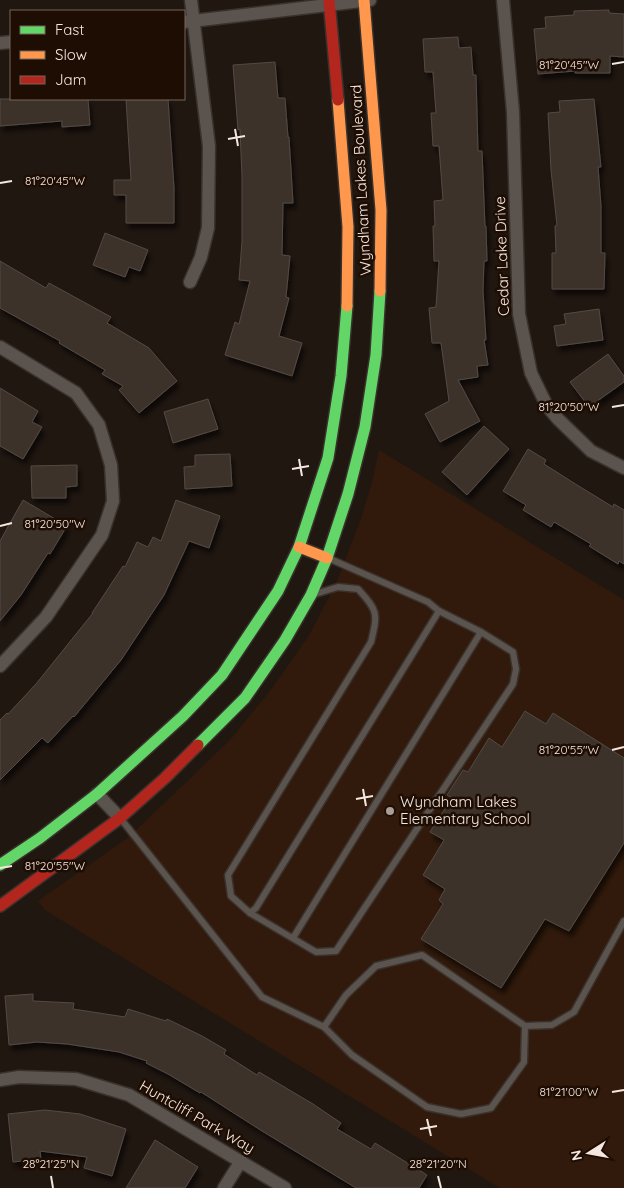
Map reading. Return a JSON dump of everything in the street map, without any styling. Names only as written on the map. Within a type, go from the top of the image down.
[{"type":"street","points":[[190,282],[201,257],[208,228],[210,146],[189,21],[191,0]]},
{"type":"street","points":[[189,21],[329,2],[366,0]]},
{"type":"street","name":"Wyndham Lakes Boulevard","points":[[0,906],[120,818],[165,778],[245,698],[285,640],[311,595],[327,558],[348,494],[364,427],[376,355],[381,282],[380,201],[366,0]]},
{"type":"street","name":"Cedar Lake Drive","points":[[504,0],[514,112],[519,314],[531,373],[547,406],[558,419],[591,451],[624,468]]},
{"type":"street","name":"Wyndham Lakes Boulevard","points":[[0,865],[40,838],[97,794],[183,716],[222,675],[278,591],[299,547],[328,458],[341,376],[346,313],[348,227],[343,147],[329,2]]},
{"type":"street","points":[[0,347],[76,393],[99,425],[111,465],[112,501],[102,535],[46,617],[0,666]]},
{"type":"street","points":[[299,547],[327,558]]},
{"type":"street","points":[[97,794],[120,818]]},
{"type":"street","name":"Huntcliff Park Way","points":[[0,1080],[19,1077],[76,1079],[129,1095],[285,1188]]},
{"type":"street","points":[[224,1188],[241,1161]]},
{"type":"lane","points":[[311,595],[338,587],[358,590],[372,605],[377,620],[371,642],[228,875],[232,896],[250,913],[316,952],[336,951],[513,684],[516,669],[513,652],[481,632],[439,611],[428,602],[327,558]]},
{"type":"lane","points":[[250,913],[256,908],[439,611]]},
{"type":"lane","points":[[293,938],[481,632]]},
{"type":"lane","points":[[120,818],[262,997],[324,1027],[352,1055],[427,1107],[461,1114],[491,1108],[524,1062],[525,1026]]},
{"type":"lane","points":[[324,1027],[346,995],[376,966],[422,955],[525,1026],[552,1025],[574,1012],[624,921]]},
{"type":"shaded area","name":"Wyndham Lakes Elementary School","points":[[379,450],[624,600],[624,1188],[500,1188],[45,910],[38,901],[129,837],[231,739],[273,687],[308,637],[336,584],[361,519],[373,479]]},
{"type":"building","points":[[609,10],[609,13],[624,14],[624,57],[610,56],[610,73],[575,73],[575,71],[538,74],[534,29],[546,28],[545,17],[574,15],[574,11]]},
{"type":"building","points":[[458,37],[459,48],[471,47],[473,75],[476,75],[478,151],[482,151],[486,226],[487,261],[484,261],[483,291],[486,340],[484,340],[488,365],[477,366],[478,377],[458,380],[480,421],[440,442],[425,414],[449,401],[441,343],[432,343],[429,308],[436,307],[439,261],[434,261],[434,201],[443,200],[439,146],[433,146],[431,113],[436,113],[433,72],[425,72],[423,39]]},
{"type":"building","points":[[275,62],[278,98],[285,98],[293,203],[283,203],[282,255],[290,256],[286,297],[289,298],[279,336],[302,343],[292,376],[225,355],[235,322],[239,324],[250,281],[239,280],[242,241],[242,177],[240,129],[238,130],[233,65]]},
{"type":"building","points":[[0,99],[88,100],[90,125],[62,127],[62,121],[0,126]]},
{"type":"building","points":[[594,99],[601,167],[598,167],[601,206],[601,253],[605,253],[604,289],[552,289],[552,253],[556,253],[555,226],[557,225],[551,170],[548,113],[560,112],[559,101]]},
{"type":"building","points":[[126,100],[168,100],[174,188],[174,223],[126,223],[126,195],[114,195],[114,180],[131,180]]},
{"type":"building","points":[[105,233],[148,250],[140,271],[129,267],[125,277],[93,265]]},
{"type":"building","points":[[0,261],[46,288],[49,283],[111,317],[107,323],[149,348],[177,381],[139,413],[119,390],[123,386],[102,374],[105,370],[59,343],[60,341],[0,308]]},
{"type":"building","points":[[599,309],[603,340],[557,346],[554,326],[566,324],[564,314]]},
{"type":"building","points":[[608,354],[624,376],[624,382],[589,407],[570,382]]},
{"type":"building","points":[[0,388],[38,411],[32,422],[42,427],[23,459],[0,446]]},
{"type":"building","points":[[208,399],[218,429],[173,443],[164,412]]},
{"type":"building","points":[[484,426],[509,449],[467,495],[442,472]]},
{"type":"building","points":[[528,449],[546,460],[544,464],[577,485],[613,507],[614,504],[624,510],[624,564],[619,561],[618,564],[589,546],[591,544],[554,522],[551,527],[523,510],[526,505],[503,491]]},
{"type":"building","points":[[230,454],[232,486],[185,489],[184,467],[195,466],[195,455]]},
{"type":"building","points":[[77,465],[77,486],[66,487],[66,498],[32,498],[31,466]]},
{"type":"building","points":[[23,500],[67,526],[50,554],[48,553],[21,595],[0,621],[0,541]]},
{"type":"building","points":[[176,500],[220,516],[209,548],[189,541],[164,595],[121,660],[74,717],[48,743],[42,738],[0,780],[0,720],[36,684],[93,613],[123,566],[125,567],[137,542],[148,547],[153,537],[161,541]]},
{"type":"building","points":[[525,711],[546,724],[553,713],[624,758],[624,843],[569,931],[545,919],[501,988],[421,939],[443,904],[439,900],[445,889],[423,875],[444,840],[430,832],[452,798],[447,795],[463,770],[468,772],[489,738],[502,747]]},
{"type":"building","points":[[33,994],[33,1001],[74,1003],[73,1009],[125,1017],[128,1009],[166,1021],[167,1019],[226,1050],[224,1054],[257,1075],[259,1072],[313,1104],[341,1123],[337,1129],[371,1149],[375,1143],[427,1175],[419,1188],[356,1188],[201,1092],[146,1063],[147,1061],[119,1052],[67,1044],[37,1042],[9,1045],[5,996]]},
{"type":"building","points":[[45,1110],[80,1114],[126,1129],[112,1176],[84,1168],[87,1157],[40,1151],[41,1159],[13,1162],[8,1114]]},
{"type":"building","points":[[155,1140],[198,1167],[185,1188],[126,1188]]},
{"type":"traffic: fast","points":[[198,745],[245,698],[285,640],[311,595],[327,558],[348,494],[365,427],[376,355],[380,291]]},
{"type":"traffic: fast","points":[[0,865],[40,838],[97,794],[183,716],[222,675],[278,591],[299,547],[328,458],[341,376],[347,306]]},
{"type":"traffic: slow","points":[[364,0],[381,210],[380,291]]},
{"type":"traffic: slow","points":[[338,100],[348,227],[347,306]]},
{"type":"traffic: slow","points":[[299,547],[327,558]]},
{"type":"traffic: jam","points":[[329,0],[338,100]]},
{"type":"traffic: jam","points":[[0,906],[120,818],[165,778],[198,745]]},
{"type":"place","name":"Wyndham Lakes Elementary School","points":[[390,811]]}]
